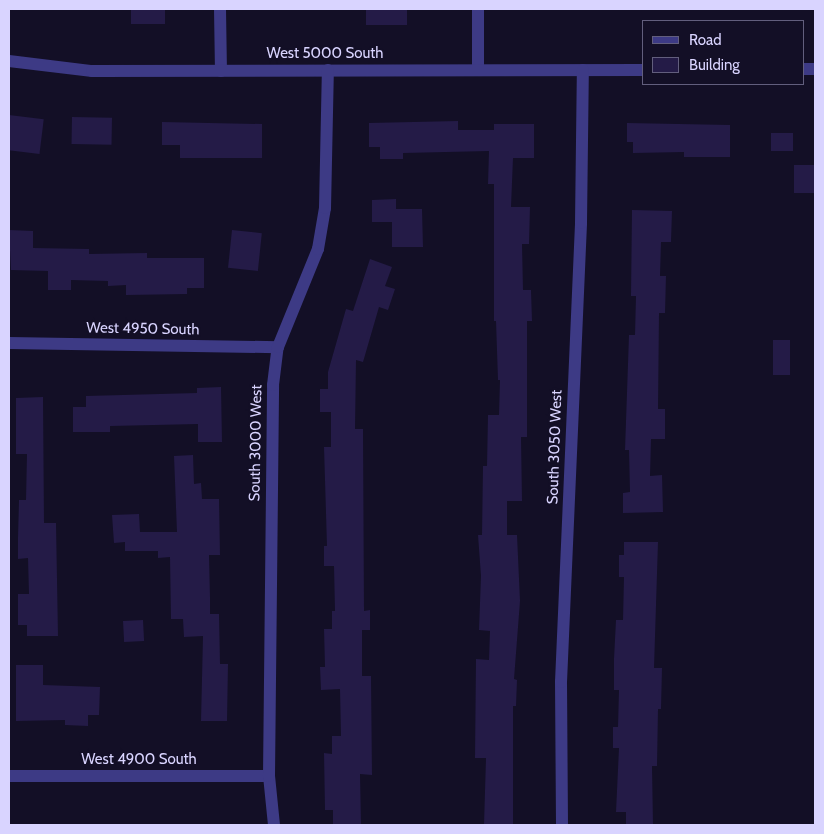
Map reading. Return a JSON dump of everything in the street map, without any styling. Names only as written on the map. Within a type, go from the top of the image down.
[{"type":"street","points":[[220,9],[221,71]]},
{"type":"street","points":[[478,9],[478,70]]},
{"type":"street","name":"West 5000 South","points":[[9,61],[92,71],[642,70]]},
{"type":"street","name":"South 3000 West","points":[[274,825],[269,776],[273,384],[278,347],[318,249],[325,208],[328,70]]},
{"type":"street","name":"South 3050 West","points":[[562,825],[561,682],[581,223],[583,70]]},
{"type":"street","name":"West 4950 South","points":[[9,343],[278,347]]},
{"type":"street","name":"West 4900 South","points":[[9,776],[269,776]]},
{"type":"building","points":[[131,9],[165,9],[165,24],[131,24]]},
{"type":"building","points":[[366,9],[407,9],[407,25],[366,25]]},
{"type":"building","points":[[9,115],[44,119],[39,154],[9,150]]},
{"type":"building","points":[[72,117],[112,118],[112,145],[72,144]]},
{"type":"building","points":[[458,121],[458,130],[494,130],[494,124],[534,124],[534,158],[513,158],[511,207],[530,207],[529,244],[522,244],[523,290],[531,290],[532,321],[527,321],[527,437],[521,437],[522,501],[507,501],[507,535],[517,535],[520,601],[514,679],[517,680],[516,706],[513,706],[513,825],[484,825],[486,758],[475,758],[476,659],[489,660],[490,631],[479,630],[481,576],[478,535],[482,535],[483,466],[487,466],[488,415],[499,415],[500,380],[498,380],[496,321],[494,321],[494,184],[488,184],[489,151],[403,153],[403,159],[380,159],[380,147],[369,147],[369,123]]},
{"type":"building","points":[[162,122],[262,124],[262,158],[180,158],[180,145],[162,145]]},
{"type":"building","points":[[627,123],[730,125],[730,157],[684,157],[684,152],[633,153],[633,142],[627,142]]},
{"type":"building","points":[[771,133],[793,133],[793,151],[771,151]]},
{"type":"building","points":[[794,165],[815,165],[815,193],[794,193]]},
{"type":"building","points":[[396,199],[396,209],[422,209],[423,247],[392,247],[392,222],[372,222],[372,200]]},
{"type":"building","points":[[632,210],[672,211],[671,242],[661,242],[660,276],[666,276],[665,313],[659,313],[658,409],[665,409],[665,439],[651,439],[650,476],[662,475],[663,512],[623,513],[623,493],[630,492],[629,450],[625,450],[629,335],[635,335],[636,296],[631,296]]},
{"type":"building","points":[[9,230],[33,231],[33,248],[89,249],[89,254],[147,253],[147,258],[204,258],[204,288],[187,288],[187,294],[126,295],[126,285],[108,286],[108,281],[71,280],[71,290],[48,290],[48,271],[11,270]]},
{"type":"building","points":[[232,230],[262,233],[258,271],[228,268]]},
{"type":"building","points":[[370,259],[392,267],[385,286],[395,289],[388,310],[379,307],[363,362],[356,360],[355,429],[363,429],[364,611],[370,610],[370,630],[362,630],[362,676],[371,676],[372,775],[360,774],[361,825],[333,825],[333,810],[325,810],[324,753],[332,754],[332,736],[341,736],[340,689],[321,690],[320,667],[325,667],[324,629],[332,629],[332,611],[335,611],[334,566],[324,566],[324,546],[327,546],[324,447],[331,447],[331,412],[320,412],[320,389],[328,389],[328,372],[346,309],[353,311]]},
{"type":"building","points":[[773,340],[790,340],[790,375],[773,375]]},
{"type":"building","points":[[221,387],[222,442],[198,442],[198,424],[110,426],[110,432],[73,432],[73,407],[86,407],[86,396],[197,393],[197,388]]},
{"type":"building","points":[[43,397],[44,523],[56,523],[58,636],[27,636],[27,625],[18,625],[18,594],[29,594],[28,558],[18,559],[19,500],[26,500],[27,454],[16,454],[16,398]]},
{"type":"building","points":[[193,455],[194,484],[201,483],[202,499],[219,499],[220,555],[209,555],[210,614],[219,614],[220,664],[228,664],[227,721],[201,721],[203,636],[184,637],[183,619],[171,619],[170,557],[158,558],[158,551],[125,551],[125,542],[114,543],[112,515],[139,514],[140,532],[177,532],[174,456]]},
{"type":"building","points":[[624,542],[658,542],[654,668],[662,668],[661,709],[658,709],[657,766],[652,766],[653,825],[626,825],[626,812],[616,812],[619,748],[613,748],[613,727],[618,727],[619,690],[614,690],[614,659],[616,620],[623,620],[624,577],[619,577],[619,555],[624,555]]},
{"type":"building","points":[[143,620],[144,641],[124,642],[123,621]]},
{"type":"building","points":[[16,665],[43,665],[43,685],[100,687],[99,715],[88,715],[88,726],[65,725],[65,720],[16,721]]}]
